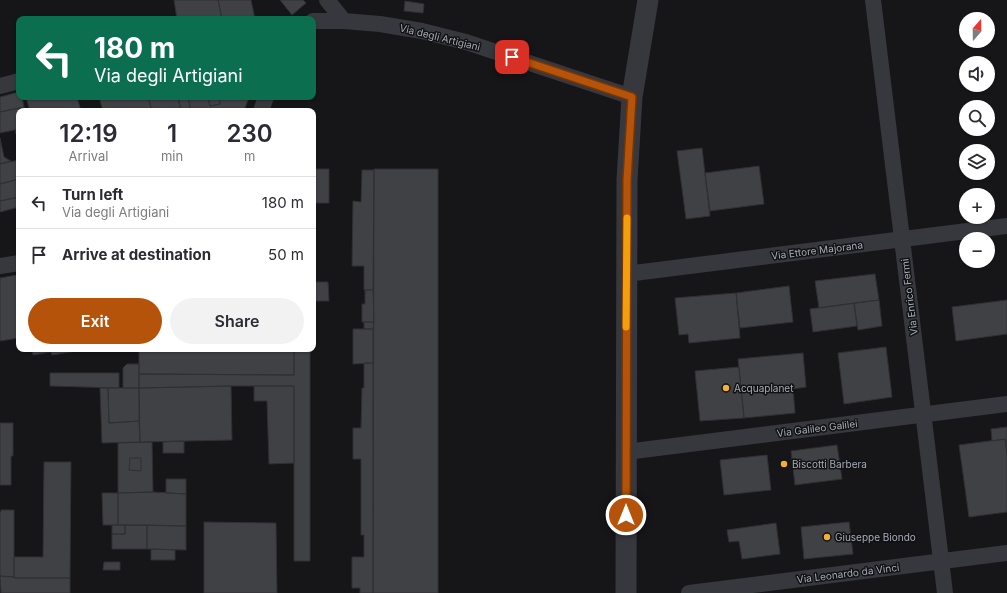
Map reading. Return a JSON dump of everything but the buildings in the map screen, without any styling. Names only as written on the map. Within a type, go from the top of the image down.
[{"type":"street","points":[[326,0],[344,21]]},
{"type":"street","points":[[626,593],[627,180],[632,97],[648,0]]},
{"type":"street","name":"Via Enrico Fermi","points":[[873,0],[945,593]]},
{"type":"street","name":"Via degli Artigiani","points":[[316,21],[344,21],[380,24],[422,31],[466,42],[632,97]]},
{"type":"street","points":[[0,86],[16,82]]},
{"type":"street","name":"Via Ettore Majorana","points":[[626,274],[1007,226]]},
{"type":"street","points":[[0,266],[16,263]]},
{"type":"street","name":"Via Galileo Galilei","points":[[626,452],[1007,404]]},
{"type":"street","name":"Via Leonardo da Vinci","points":[[689,593],[1007,553]]},
{"type":"slow traffic","points":[[626,327],[627,218]]},
{"type":"place","name":"Acquaplanet","points":[[726,388]]},
{"type":"place","name":"Biscotti Barbera","points":[[784,464]]},
{"type":"place","name":"Giuseppe Biondo","points":[[827,537]]},
{"type":"route","points":[[512,57],[632,97],[627,180],[626,515]]}]
